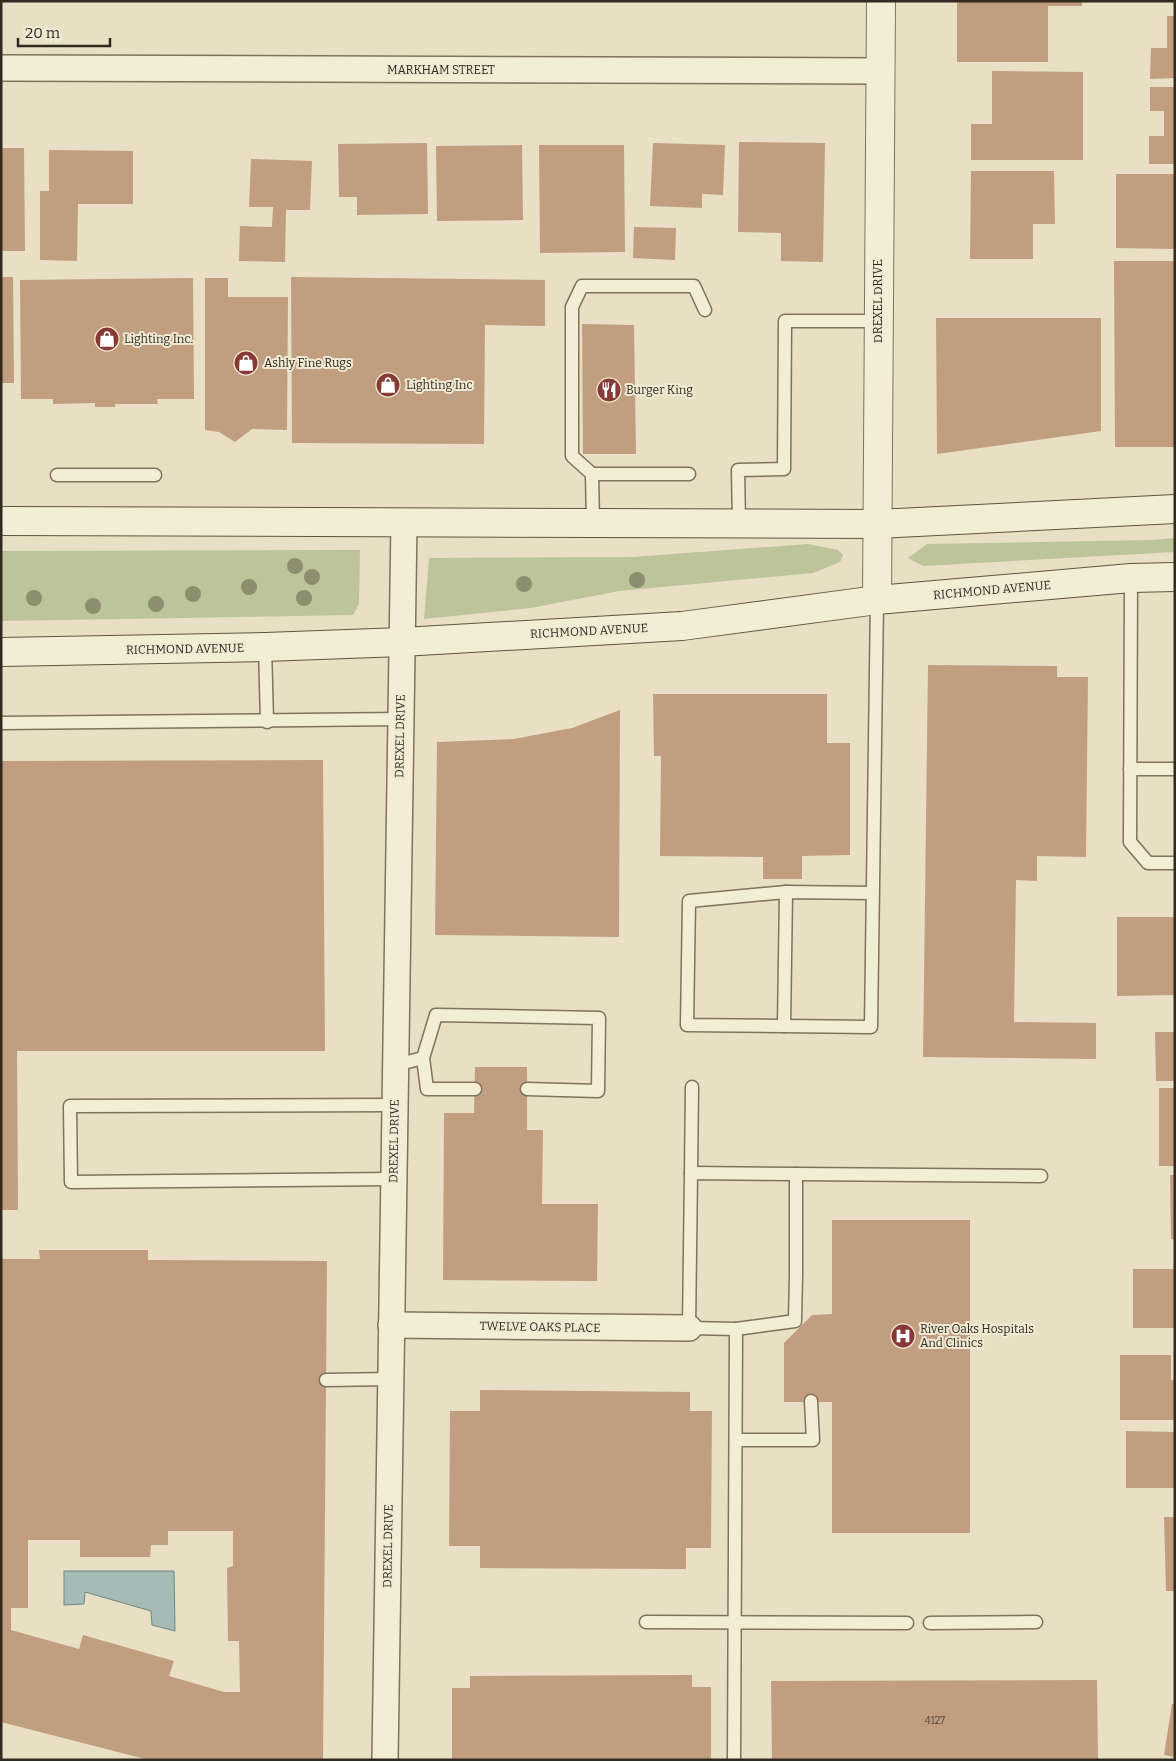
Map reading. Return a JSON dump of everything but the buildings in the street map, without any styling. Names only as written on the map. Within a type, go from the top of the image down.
[{"type":"main road","name":"DREXEL DRIVE","points":[[877,600],[881,1]]},
{"type":"main road","points":[[1,521],[877,524],[1175,510]]},
{"type":"main road","name":"RICHMOND AVENUE","points":[[1,652],[265,647],[402,642],[682,626],[877,600],[1132,578],[1175,577]]},
{"type":"street","name":"MARKHAM STREET","points":[[1,68],[880,71]]},
{"type":"street","name":"DREXEL DRIVE","points":[[385,1760],[404,522]]},
{"type":"street","name":"TWELVE OAKS PLACE","points":[[392,1325],[689,1328]]},
{"type":"lane","points":[[689,474],[592,474],[572,456],[572,307],[582,286],[694,286],[705,310]]},
{"type":"lane","points":[[739,523],[738,470],[784,469],[785,321],[878,321]]},
{"type":"lane","points":[[592,474],[593,522]]},
{"type":"lane","points":[[57,475],[155,475]]},
{"type":"lane","points":[[1132,578],[1130,842],[1148,863],[1175,863]]},
{"type":"lane","points":[[873,893],[786,892],[689,901],[687,1024],[870,1027],[873,893],[877,600]]},
{"type":"lane","points":[[265,647],[267,722]]},
{"type":"lane","points":[[1,722],[267,722],[401,719]]},
{"type":"lane","points":[[1130,769],[1175,769]]},
{"type":"lane","points":[[784,1026],[786,892]]},
{"type":"lane","points":[[475,1089],[427,1089],[422,1058],[436,1014],[599,1018],[598,1091],[527,1090]]},
{"type":"lane","points":[[396,1065],[422,1058]]},
{"type":"lane","points":[[692,1087],[689,1328],[736,1329],[798,1324],[796,1174]]},
{"type":"lane","points":[[394,1179],[70,1182],[70,1106],[395,1105]]},
{"type":"lane","points":[[691,1173],[1041,1176]]},
{"type":"lane","points":[[734,1760],[736,1329]]},
{"type":"lane","points":[[326,1380],[390,1379]]},
{"type":"lane","points":[[736,1440],[813,1440],[811,1401]]},
{"type":"lane","points":[[646,1622],[907,1623]]},
{"type":"lane","points":[[930,1622],[1036,1622]]},
{"type":"green space","points":[[1175,538],[1175,552],[923,566],[908,558],[927,544]]},
{"type":"green space","points":[[808,544],[838,550],[843,555],[840,562],[813,573],[619,591],[531,608],[424,619],[429,558],[632,557]]},
{"type":"green space","points":[[360,550],[359,604],[353,615],[1,621],[1,551]]},
{"type":"water","points":[[64,1571],[174,1571],[175,1631],[152,1625],[151,1611],[85,1592],[84,1604],[64,1605]]},
{"type":"place","name":"Lighting Inc.","points":[[107,339]]},
{"type":"place","name":"Ashly Fine Rugs","points":[[246,363]]},
{"type":"place","name":"Lighting Inc","points":[[388,385]]},
{"type":"place","name":"Burger King","points":[[609,390]]},
{"type":"place","name":"River Oaks Hospitals And Clinics","points":[[903,1336]]}]
